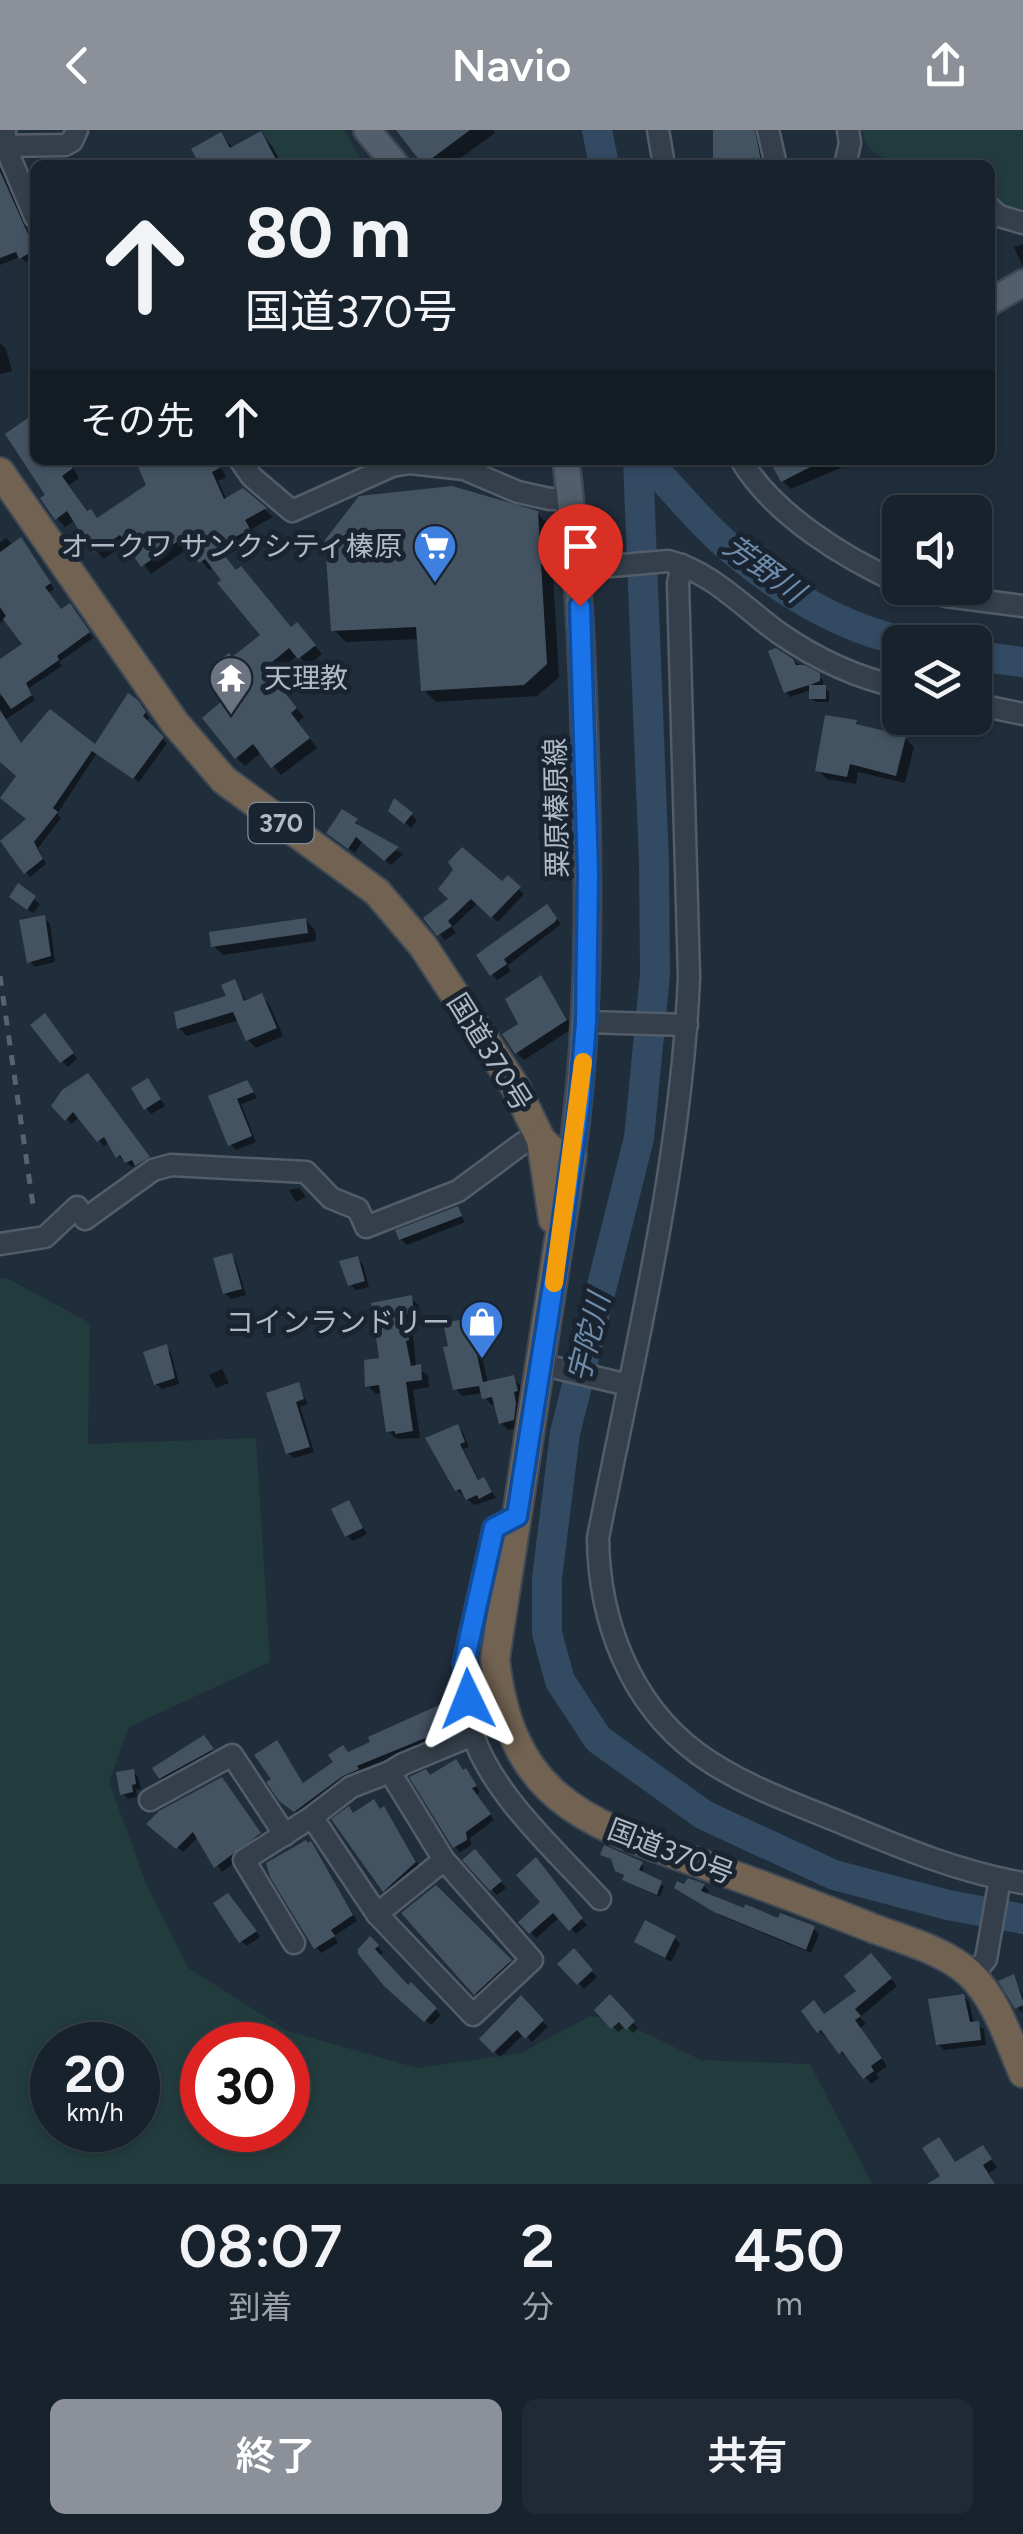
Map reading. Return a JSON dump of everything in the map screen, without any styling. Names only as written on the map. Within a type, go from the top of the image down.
[{"type":"highway","name":"国道370号","points":[[0,472],[175,723],[224,780],[377,892],[422,946],[516,1088],[540,1140],[554,1152],[572,1154],[545,1365],[495,1659],[504,1713],[513,1736],[541,1780],[560,1800],[608,1830],[792,1896],[937,1954],[979,1965],[1023,2073]]},
{"type":"highway","points":[[540,1140],[553,1210],[557,1265]]},
{"type":"main road","points":[[367,130],[392,160]]},
{"type":"main road","points":[[995,296],[1023,283]]},
{"type":"main road","name":"粟原榛原線","points":[[567,465],[582,644],[588,873],[599,1023],[572,1154]]},
{"type":"street","points":[[30,205],[3,141],[65,145],[77,130]]},
{"type":"street","points":[[658,130],[663,160]]},
{"type":"street","points":[[768,130],[775,160]]},
{"type":"street","points":[[846,160],[848,130]]},
{"type":"street","points":[[995,212],[1023,223]]},
{"type":"street","points":[[244,465],[292,511],[398,465]]},
{"type":"street","points":[[428,465],[464,469],[518,492],[571,499]]},
{"type":"street","points":[[746,465],[783,507],[818,538],[882,574]]},
{"type":"street","points":[[675,563],[690,976],[668,1178],[598,1538],[598,1580],[611,1634],[639,1691],[669,1728],[697,1753],[737,1777],[936,1862],[1000,1882],[1023,1884]]},
{"type":"street","points":[[577,569],[675,563],[703,574],[782,635],[837,667],[882,681]]},
{"type":"street","points":[[992,602],[1023,606]]},
{"type":"street","points":[[992,708],[1023,714]]},
{"type":"street","points":[[599,1023],[684,1025]]},
{"type":"street","points":[[0,1244],[45,1237],[77,1207],[85,1219],[153,1170],[171,1165],[306,1172],[331,1198],[358,1209],[366,1227],[458,1191],[523,1143],[540,1140]]},
{"type":"street","points":[[545,1365],[625,1384]]},
{"type":"street","points":[[517,1516],[494,1528],[464,1663],[473,1735],[479,1752],[508,1796],[600,1899]]},
{"type":"street","points":[[294,1943],[244,1860],[312,1817],[350,1787],[473,1735]]},
{"type":"street","points":[[150,1800],[232,1755],[285,1835]]},
{"type":"street","points":[[312,1817],[377,1914],[473,2015],[532,1960],[444,1860],[390,1772]]},
{"type":"street","points":[[377,1914],[444,1860]]},
{"type":"street","points":[[979,1965],[1000,1882]]},
{"type":"green space","points":[[262,130],[344,130],[361,160],[279,160]]},
{"type":"green space","points":[[862,130],[1023,130],[1023,216],[995,205],[995,160],[891,160],[867,145]]},
{"type":"green space","points":[[7,1278],[90,1323],[88,1444],[256,1438],[270,1662],[129,1727],[109,1782],[146,1883],[188,1968],[274,2022],[180,2022],[180,2152],[310,2152],[310,2037],[417,2068],[521,2053],[590,2016],[621,2021],[701,2060],[810,2064],[872,2184],[0,2184],[0,1279]]},
{"type":"building","points":[[396,130],[470,130],[430,160],[419,160]]},
{"type":"building","points":[[713,130],[755,130],[761,160],[713,160]]},
{"type":"building","points":[[261,131],[276,160],[197,160],[191,149],[221,132],[230,148]]},
{"type":"building","points":[[0,171],[30,239],[30,253],[19,259],[16,252],[0,258]]},
{"type":"building","points":[[30,416],[30,465],[71,465],[73,468],[62,476],[87,511],[91,509],[97,518],[146,485],[137,465],[225,465],[212,472],[224,499],[243,488],[267,508],[245,520],[250,529],[218,547],[236,570],[241,566],[291,627],[297,622],[316,645],[298,659],[289,648],[265,668],[297,708],[291,713],[310,738],[271,768],[253,744],[235,759],[202,718],[229,695],[211,673],[220,666],[217,662],[229,653],[232,657],[260,635],[217,583],[221,580],[205,559],[199,563],[181,539],[141,567],[120,535],[93,553],[67,511],[55,520],[40,498],[45,495],[5,434]]},
{"type":"building","points":[[772,465],[814,465],[781,482]]},
{"type":"building","name":"オークワ サンクシティ榛原","points":[[452,486],[538,511],[547,664],[524,685],[421,691],[416,627],[331,631],[325,540],[359,496]]},
{"type":"building","points":[[21,537],[51,583],[45,587],[61,609],[70,603],[90,632],[26,683],[32,695],[11,709],[0,693],[0,659],[22,644],[3,619],[6,616],[0,607],[0,552]]},
{"type":"building","points":[[776,648],[796,665],[820,673],[820,681],[810,685],[826,685],[826,699],[809,699],[809,685],[784,693],[768,651]]},
{"type":"building","points":[[128,693],[138,700],[146,712],[143,716],[164,737],[133,779],[92,751],[53,808],[58,812],[34,842],[43,859],[24,874],[0,841],[26,819],[0,798],[16,776],[0,762],[0,710],[21,743],[50,709],[95,744]]},
{"type":"building","points":[[825,715],[857,720],[856,724],[882,730],[882,735],[906,736],[896,776],[850,764],[847,777],[815,771]]},
{"type":"building","points":[[394,798],[413,813],[404,824],[388,811]]},
{"type":"building","points":[[342,809],[358,819],[355,823],[399,847],[384,861],[356,837],[348,849],[326,833]]},
{"type":"building","points":[[462,847],[502,881],[508,875],[521,887],[491,918],[471,899],[448,921],[452,926],[437,936],[423,918],[448,899],[438,889],[453,870],[448,862]]},
{"type":"building","points":[[18,883],[36,896],[27,910],[9,897]]},
{"type":"building","points":[[547,904],[557,918],[555,922],[504,959],[507,964],[490,976],[476,955]]},
{"type":"building","points":[[45,915],[51,956],[27,963],[19,920]]},
{"type":"building","points":[[306,918],[308,933],[211,947],[209,932]]},
{"type":"building","points":[[541,975],[567,1020],[515,1054],[502,1034],[518,1024],[505,999]]},
{"type":"building","points":[[235,979],[244,1001],[262,993],[277,1028],[246,1041],[233,1012],[177,1029],[174,1012],[226,996],[221,985]]},
{"type":"building","points":[[45,1013],[74,1053],[60,1063],[30,1025]]},
{"type":"building","points":[[88,1073],[150,1157],[135,1166],[132,1160],[125,1163],[120,1155],[116,1158],[104,1137],[97,1142],[73,1112],[65,1121],[51,1106],[62,1090]]},
{"type":"building","points":[[148,1078],[161,1099],[144,1110],[131,1088]]},
{"type":"building","points":[[247,1080],[254,1092],[237,1099],[252,1136],[228,1146],[208,1096]]},
{"type":"building","points":[[458,1206],[462,1216],[399,1240],[395,1230]]},
{"type":"building","points":[[232,1253],[242,1289],[223,1294],[213,1258]]},
{"type":"building","points":[[358,1256],[365,1281],[348,1286],[339,1261]]},
{"type":"building","points":[[412,1295],[414,1313],[405,1314],[409,1340],[406,1341],[411,1366],[421,1364],[422,1380],[406,1382],[413,1431],[395,1434],[386,1432],[379,1385],[365,1387],[364,1360],[379,1358],[371,1303]]},
{"type":"building","points":[[481,1316],[488,1334],[473,1337],[483,1382],[514,1375],[518,1391],[514,1392],[514,1420],[499,1424],[492,1397],[482,1399],[479,1386],[453,1390],[443,1347],[448,1346],[443,1323]]},
{"type":"building","points":[[167,1344],[175,1378],[154,1385],[143,1352]]},
{"type":"building","points":[[299,1382],[304,1399],[296,1402],[310,1447],[286,1454],[266,1393]]},
{"type":"building","points":[[458,1424],[465,1442],[460,1444],[478,1480],[484,1477],[492,1492],[479,1499],[477,1495],[466,1500],[460,1489],[455,1491],[425,1438]]},
{"type":"building","points":[[349,1500],[363,1528],[345,1537],[331,1509]]},
{"type":"building","points":[[450,1700],[457,1721],[357,1766],[359,1769],[294,1812],[279,1801],[266,1782],[271,1779],[254,1755],[277,1740],[303,1783],[333,1762],[328,1755],[343,1745],[348,1752],[370,1742],[368,1737]]},
{"type":"building","points":[[204,1735],[214,1749],[159,1779],[152,1768]]},
{"type":"building","points":[[456,1759],[463,1770],[466,1768],[477,1786],[472,1788],[491,1814],[466,1832],[467,1840],[453,1848],[409,1777],[426,1769],[430,1775]]},
{"type":"building","points":[[134,1769],[133,1792],[120,1795],[116,1772]]},
{"type":"building","points":[[222,1777],[261,1833],[214,1868],[193,1832],[176,1849],[146,1824],[159,1811]]},
{"type":"building","points":[[374,1799],[380,1809],[384,1806],[416,1862],[383,1892],[331,1819],[349,1806],[353,1813]]},
{"type":"building","points":[[306,1840],[311,1841],[353,1915],[331,1930],[335,1936],[314,1949],[270,1877],[266,1863]]},
{"type":"building","points":[[604,1845],[643,1862],[639,1870],[662,1881],[657,1895],[622,1880],[624,1875],[615,1871],[611,1859],[600,1855]]},
{"type":"building","points":[[475,1849],[502,1881],[490,1891],[462,1860]]},
{"type":"building","points":[[536,1857],[583,1918],[569,1931],[553,1913],[529,1934],[518,1922],[540,1902],[516,1875]]},
{"type":"building","points":[[688,1878],[705,1884],[701,1891],[744,1908],[745,1904],[778,1918],[780,1913],[815,1926],[806,1950],[714,1912],[674,1888],[677,1881],[684,1884]]},
{"type":"building","points":[[436,1885],[512,1960],[474,1995],[401,1913]]},
{"type":"building","points":[[228,1893],[257,1931],[239,1943],[213,1903]]},
{"type":"building","points":[[645,1920],[676,1936],[665,1958],[634,1942]]},
{"type":"building","points":[[370,1936],[379,1945],[375,1949],[408,1985],[411,1982],[437,2008],[424,2022],[384,1986],[358,1954]]},
{"type":"building","points":[[574,1948],[593,1970],[577,1985],[557,1964]]},
{"type":"building","points":[[871,1953],[892,1978],[855,2009],[861,2016],[855,2020],[882,2058],[863,2079],[842,2051],[839,2054],[821,2030],[817,2033],[801,2011],[814,2000],[824,2014],[856,1991],[844,1976]]},
{"type":"building","points":[[1014,1974],[1023,2001],[1015,2009],[998,1981]]},
{"type":"building","points":[[610,1994],[635,2021],[626,2030],[619,2022],[611,2029],[594,2010]]},
{"type":"building","points":[[964,1994],[970,2022],[979,2021],[981,2040],[936,2045],[928,1999]]},
{"type":"building","points":[[521,1995],[544,2020],[525,2039],[517,2030],[493,2053],[479,2039]]},
{"type":"building","points":[[939,2137],[955,2162],[983,2145],[992,2159],[983,2165],[995,2184],[927,2184],[940,2176],[922,2148]]},
{"type":"waterway","name":"宇陀川","points":[[597,130],[603,160]]},
{"type":"waterway","name":"宇陀川","points":[[638,465],[655,974],[639,1138],[565,1433],[547,1578],[547,1633],[560,1681],[598,1739],[704,1815],[834,1875],[948,1905],[1023,1919]]},
{"type":"waterway","name":"芳野川","points":[[650,465],[750,565],[813,606],[882,636]]},
{"type":"waterway","name":"芳野川","points":[[992,658],[1023,662]]},
{"type":"railway","points":[[0,976],[34,1212]]},
{"type":"slow traffic","points":[[554,1283],[583,1062]]},
{"type":"place","name":"オークワ サンクシティ榛原","points":[[435,584]]},
{"type":"place","name":"天理教","points":[[231,716]]},
{"type":"place","name":"コインランドリー","points":[[482,1360]]},
{"type":"route","points":[[468,1699],[464,1663],[494,1528],[517,1516],[580,1099],[586,1022],[588,873],[580,606]]}]
